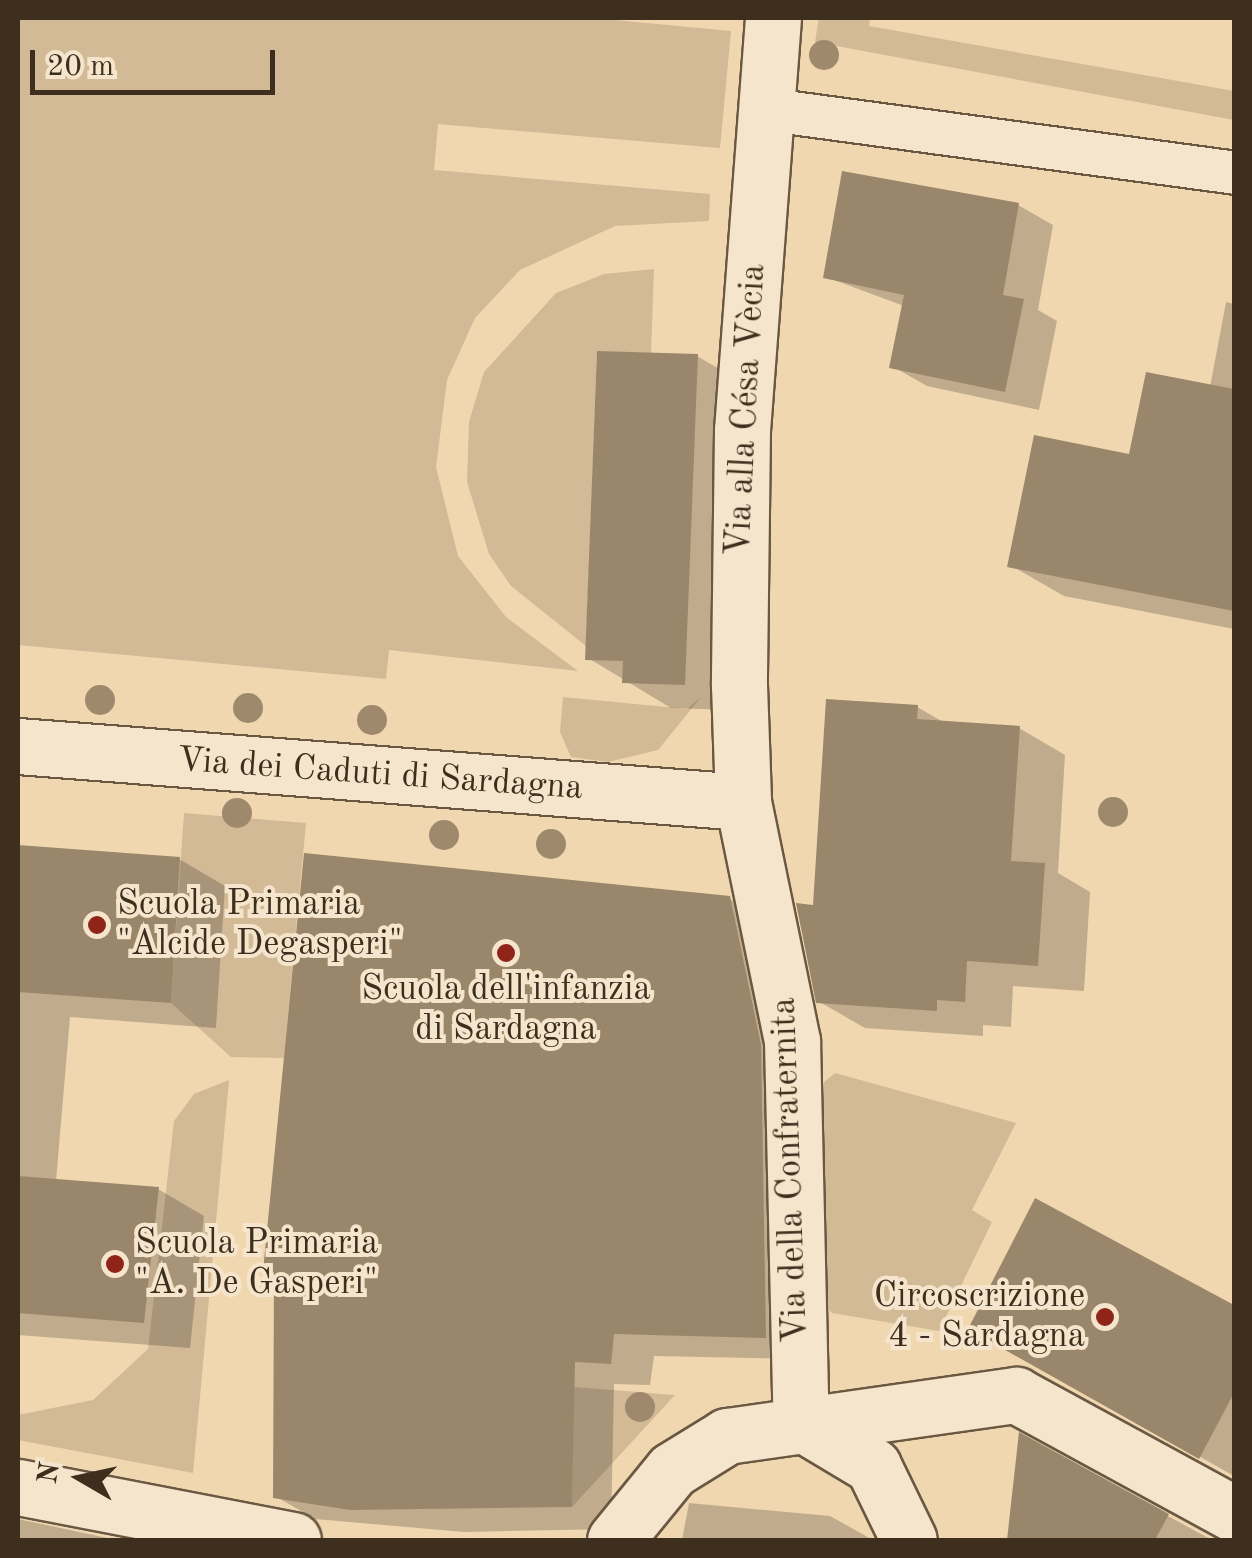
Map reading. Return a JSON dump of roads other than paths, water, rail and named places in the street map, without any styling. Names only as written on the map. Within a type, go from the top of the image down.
[{"type":"street","name":"Via alla Césa Vècia","points":[[743,802],[742,430],[763,109],[773,18]]},
{"type":"street","name":"Via dei Caduti di Sardagna","points":[[18,746],[743,802]]},
{"type":"street","name":"Via della Confraternita","points":[[743,802],[792,1041],[801,1423]]},
{"type":"street","points":[[615,1540],[672,1470],[727,1436],[1016,1396],[1234,1514]]},
{"type":"street","points":[[801,1423],[873,1466],[908,1540]]},
{"type":"street","points":[[18,1487],[293,1540]]},
{"type":"lane","points":[[763,109],[1234,173]]},
{"type":"place","name":"Scuola Primaria \"Alcide Degasperi\"","points":[[97,925]]},
{"type":"place","name":"Scuola dell'infanzia di Sardagna","points":[[506,953]]},
{"type":"place","name":"Scuola Primaria \"A. De Gasperi\"","points":[[115,1264]]},
{"type":"place","name":"Circoscrizione 4 - Sardagna","points":[[1105,1317]]}]
